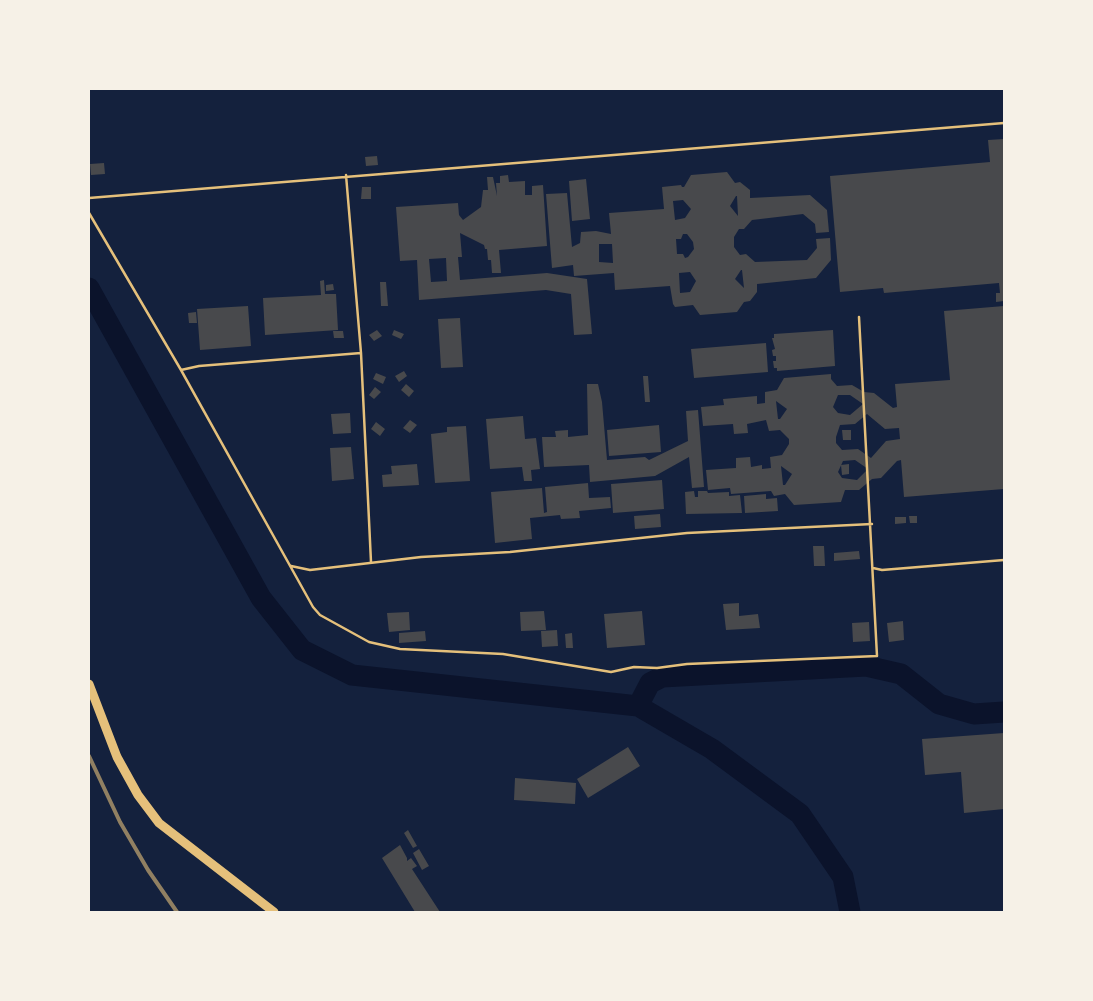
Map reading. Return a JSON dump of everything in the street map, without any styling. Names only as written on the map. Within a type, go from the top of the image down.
[{"type":"highway","points":[[89,684],[117,757],[138,795],[160,823],[274,912]]},
{"type":"lane","points":[[89,198],[346,175],[1004,123]]},
{"type":"lane","points":[[346,175],[361,353],[371,562]]},
{"type":"lane","points":[[89,213],[181,370],[292,566],[313,607],[320,615],[369,642],[400,649],[503,654],[611,672],[634,667],[657,668],[687,664],[877,656],[872,524],[859,317]]},
{"type":"lane","points":[[181,370],[208,365],[361,353]]},
{"type":"lane","points":[[292,566],[310,570],[371,562],[510,552],[687,533],[872,524]]},
{"type":"lane","points":[[873,568],[882,570],[1004,560]]},
{"type":"building","points":[[1004,139],[1004,301],[996,302],[996,293],[1000,293],[999,283],[884,293],[883,288],[840,292],[830,176],[990,162],[988,140]]},
{"type":"building","points":[[377,156],[378,165],[366,166],[365,157]]},
{"type":"building","points":[[104,163],[105,174],[91,175],[90,164]]},
{"type":"building","points":[[727,172],[735,183],[740,182],[750,190],[750,198],[810,195],[827,210],[829,232],[816,233],[815,224],[803,214],[752,220],[744,229],[739,229],[734,237],[734,247],[740,255],[746,254],[755,262],[807,260],[817,248],[816,239],[830,238],[831,260],[816,278],[757,284],[757,292],[750,301],[744,302],[737,312],[700,315],[693,305],[675,307],[670,286],[615,290],[614,273],[574,276],[573,265],[552,268],[546,194],[567,193],[572,247],[580,243],[581,232],[596,231],[611,234],[609,213],[664,209],[662,187],[681,185],[684,187],[691,175]],"holes":[[[737,196],[738,216],[730,206]],[[683,200],[691,209],[685,218],[675,220],[673,201]],[[683,234],[687,234],[693,242],[694,249],[688,257],[685,258],[683,254],[677,254],[676,239],[681,239]],[[599,244],[612,244],[613,263],[599,262]],[[741,270],[742,270],[744,288],[735,279]],[[690,272],[696,281],[690,292],[680,293],[679,273]]]},
{"type":"building","points":[[508,175],[509,182],[525,181],[525,195],[532,195],[532,186],[543,185],[547,246],[499,250],[501,273],[492,273],[491,260],[488,260],[487,249],[485,249],[484,245],[460,233],[462,257],[458,257],[460,280],[547,273],[587,279],[592,334],[574,335],[571,294],[546,290],[419,300],[417,260],[400,261],[396,207],[458,203],[459,215],[463,220],[481,207],[483,190],[488,190],[487,177],[493,177],[497,196],[496,183],[500,183],[500,176]],"holes":[[[446,258],[447,281],[431,282],[429,259]]]},
{"type":"building","points":[[586,179],[590,219],[572,221],[569,181]]},
{"type":"building","points":[[362,187],[371,187],[371,199],[361,199]]},
{"type":"building","points":[[324,280],[325,294],[336,294],[338,330],[265,335],[263,298],[321,295],[320,281]]},
{"type":"building","points":[[380,282],[386,282],[388,306],[381,306]]},
{"type":"building","points":[[333,284],[334,290],[326,291],[326,285]]},
{"type":"building","points":[[248,306],[251,346],[200,350],[197,309]]},
{"type":"building","points":[[1004,306],[1004,489],[904,497],[901,460],[897,461],[881,478],[872,479],[859,490],[845,490],[841,502],[794,505],[785,494],[774,496],[771,491],[731,494],[730,488],[708,490],[706,470],[736,468],[736,458],[750,457],[751,467],[762,465],[762,469],[771,468],[770,457],[782,455],[789,444],[789,439],[780,430],[769,431],[766,420],[747,424],[748,433],[734,434],[733,424],[703,426],[701,407],[724,405],[723,399],[757,396],[757,404],[765,403],[765,392],[777,390],[784,378],[831,374],[831,379],[837,386],[852,385],[864,392],[874,393],[893,408],[897,407],[895,384],[950,380],[944,311]],"holes":[[[838,395],[850,395],[863,404],[850,415],[838,413],[833,407]],[[776,401],[787,409],[778,419]],[[867,414],[885,429],[899,428],[900,439],[886,441],[871,458],[858,449],[842,450],[836,443],[840,425],[855,424]],[[855,460],[868,469],[857,480],[842,478],[838,472],[843,461]],[[781,466],[792,474],[785,485],[783,485]]]},
{"type":"building","points":[[196,312],[197,323],[189,323],[188,313]]},
{"type":"building","points":[[460,318],[463,367],[441,368],[438,319]]},
{"type":"building","points":[[377,330],[382,336],[374,341],[369,335]]},
{"type":"building","points":[[394,330],[404,334],[401,339],[392,335]]},
{"type":"building","points":[[833,330],[835,366],[777,371],[777,368],[774,368],[773,361],[776,361],[776,356],[773,356],[772,350],[775,349],[772,338],[774,338],[774,334]]},
{"type":"building","points":[[333,331],[343,331],[344,338],[334,338]]},
{"type":"building","points":[[766,343],[768,372],[694,378],[691,349]]},
{"type":"building","points":[[404,371],[407,376],[399,382],[395,376]]},
{"type":"building","points":[[376,373],[386,377],[383,384],[373,379]]},
{"type":"building","points":[[643,376],[648,376],[650,402],[645,402]]},
{"type":"building","points":[[406,384],[414,391],[409,397],[401,390]]},
{"type":"building","points":[[587,384],[598,384],[602,402],[607,460],[645,457],[649,460],[688,441],[686,411],[698,410],[704,487],[692,488],[689,457],[655,476],[590,482],[589,465],[544,467],[542,437],[556,437],[555,431],[568,430],[568,437],[588,435]]},
{"type":"building","points":[[375,387],[381,392],[374,399],[369,395]]},
{"type":"building","points":[[350,413],[351,433],[333,434],[331,414]]},
{"type":"building","points":[[523,416],[525,439],[536,438],[540,469],[531,470],[532,481],[524,481],[522,467],[490,469],[486,419]]},
{"type":"building","points":[[410,420],[417,425],[410,433],[403,428]]},
{"type":"building","points":[[376,422],[385,429],[380,436],[371,429]]},
{"type":"building","points":[[659,425],[661,452],[609,456],[607,430]]},
{"type":"building","points":[[466,426],[470,481],[435,483],[431,434],[447,432],[447,427]]},
{"type":"building","points":[[842,430],[851,430],[851,440],[843,440]]},
{"type":"building","points":[[351,447],[354,479],[332,481],[330,448]]},
{"type":"building","points":[[417,464],[419,485],[383,487],[382,475],[392,474],[391,466]]},
{"type":"building","points":[[849,464],[849,474],[842,475],[841,465]]},
{"type":"building","points":[[662,480],[664,509],[613,513],[611,484]]},
{"type":"building","points":[[588,483],[589,498],[610,497],[611,508],[579,511],[580,518],[561,519],[560,515],[530,518],[532,539],[495,543],[491,492],[542,488],[544,513],[547,512],[545,487]]},
{"type":"building","points":[[694,491],[695,497],[698,497],[698,491],[707,491],[708,493],[729,492],[729,496],[740,495],[742,513],[686,514],[685,492]]},
{"type":"building","points":[[766,494],[766,499],[777,498],[778,511],[745,513],[744,496]]},
{"type":"building","points":[[660,514],[661,527],[635,529],[634,516]]},
{"type":"building","points":[[909,516],[917,516],[917,523],[910,523]]},
{"type":"building","points":[[895,517],[906,517],[906,523],[895,524]]},
{"type":"building","points":[[813,546],[824,546],[825,566],[814,566]]},
{"type":"building","points":[[859,551],[860,559],[834,561],[834,553]]},
{"type":"building","points":[[739,603],[739,616],[758,614],[760,628],[726,630],[723,604]]},
{"type":"building","points":[[544,611],[546,630],[521,631],[520,612]]},
{"type":"building","points":[[642,611],[645,645],[607,648],[604,614]]},
{"type":"building","points":[[409,612],[410,630],[389,632],[387,613]]},
{"type":"building","points":[[903,621],[904,640],[889,642],[887,623]]},
{"type":"building","points":[[869,622],[870,641],[853,642],[852,623]]},
{"type":"building","points":[[557,630],[558,646],[542,647],[541,631]]},
{"type":"building","points":[[425,631],[426,641],[399,643],[399,633]]},
{"type":"building","points":[[572,633],[573,648],[566,648],[565,634]]},
{"type":"building","points":[[1004,733],[1004,809],[964,813],[961,772],[925,775],[922,739]]},
{"type":"building","points":[[628,747],[640,766],[588,798],[577,779]]},
{"type":"building","points":[[515,778],[576,783],[575,804],[514,800]]},
{"type":"building","points":[[408,830],[417,846],[413,848],[404,833]]},
{"type":"building","points":[[400,845],[407,861],[411,858],[417,866],[412,869],[440,912],[415,912],[382,858]]},
{"type":"building","points":[[419,849],[429,866],[422,870],[413,853]]},
{"type":"waterway","points":[[89,288],[261,598],[302,650],[352,675],[638,706],[712,749],[800,814],[843,877],[850,912]]},
{"type":"waterway","points":[[638,706],[650,683],[662,677],[866,666],[901,674],[939,704],[974,714],[1004,712]]},
{"type":"railway","points":[[89,756],[120,822],[148,870],[177,912]]}]
